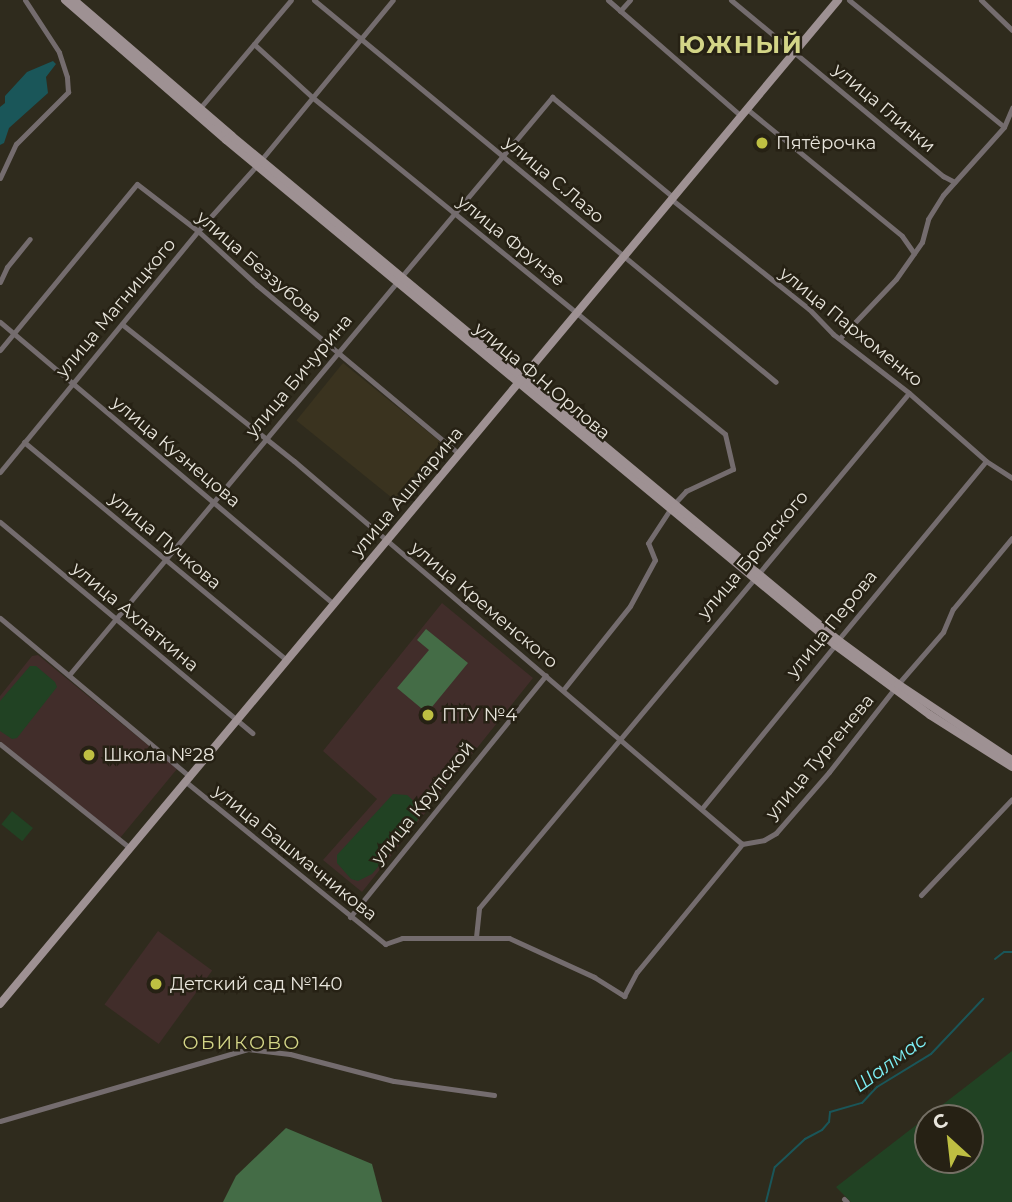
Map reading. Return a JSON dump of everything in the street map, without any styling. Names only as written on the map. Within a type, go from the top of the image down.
[{"type":"main road","name":"улица Ф.Н.Орлова","points":[[65,0],[836,643],[1012,767]]},
{"type":"main road","name":"улица Ф.Н.Орлова","points":[[74,0],[259,162]]},
{"type":"main road","name":"улица Ашмарина","points":[[0,1004],[838,0]]},
{"type":"main road","name":"улица Ф.Н.Орлова","points":[[896,687],[1012,760]]},
{"type":"street","points":[[0,178],[16,144],[68,92],[67,77],[59,52],[25,0]]},
{"type":"street","points":[[200,108],[292,0]]},
{"type":"street","name":"улица С.Лазо","points":[[314,0],[776,382]]},
{"type":"street","name":"улица Магницкого","points":[[0,472],[393,0]]},
{"type":"street","points":[[608,0],[744,112],[902,236],[914,253]]},
{"type":"street","points":[[620,11],[630,0]]},
{"type":"street","name":"улица Глинки","points":[[732,0],[943,176],[956,182]]},
{"type":"street","points":[[849,0],[1004,127]]},
{"type":"street","points":[[981,0],[1012,30]]},
{"type":"street","name":"улица Фрунзе","points":[[254,44],[312,97],[725,434],[733,469],[686,491],[673,505]]},
{"type":"street","name":"улица Бичурина","points":[[69,675],[265,439],[340,354],[453,213],[552,97]]},
{"type":"street","name":"улица Пархоменко","points":[[552,97],[909,393],[986,461],[1012,478]]},
{"type":"street","points":[[840,338],[896,279],[922,242],[928,219],[1004,127],[1012,108]]},
{"type":"street","name":"улица Беззубова","points":[[14,334],[137,184],[198,231],[460,454]]},
{"type":"street","points":[[0,282],[7,267],[30,239]]},
{"type":"street","name":"улица Кузнецова","points":[[0,322],[334,604]]},
{"type":"street","name":"улица Кременского","points":[[123,325],[387,541],[704,807],[743,844]]},
{"type":"street","points":[[0,350],[14,334]]},
{"type":"street","name":"улица Бродского","points":[[476,937],[479,908],[909,393]]},
{"type":"street","name":"улица Пучкова","points":[[24,442],[287,660]]},
{"type":"street","name":"улица Перова","points":[[704,807],[986,461]]},
{"type":"street","points":[[563,690],[630,606],[655,560],[648,543],[673,505]]},
{"type":"street","name":"улица Ахлаткина","points":[[0,522],[252,733]]},
{"type":"street","name":"улица Тургенева","points":[[743,844],[764,840],[776,833],[943,632],[953,609],[1012,538]]},
{"type":"street","name":"улица Башмачникова","points":[[0,618],[385,944],[402,938],[509,938],[594,977],[624,996],[637,972],[743,844]]},
{"type":"street","name":"улица Крупской","points":[[350,917],[546,675]]},
{"type":"street","points":[[0,744],[130,848]]},
{"type":"street","points":[[921,895],[1012,799]]},
{"type":"street","points":[[0,1121],[248,1049],[290,1054],[394,1081],[494,1095]]},
{"type":"shaded area","points":[[343,363],[441,442],[394,500],[296,421]]},
{"type":"shaded area","name":"ПТУ №4","points":[[442,603],[533,678],[362,892],[323,860],[377,799],[323,751]]},
{"type":"shaded area","name":"Школа №28","points":[[38,655],[177,769],[120,838],[0,741],[0,696],[32,656]]},
{"type":"shaded area","name":"Детский сад №140","points":[[158,931],[212,970],[159,1044],[105,1005]]},
{"type":"green space","points":[[426,629],[468,663],[427,713],[397,688],[429,650],[417,640]]},
{"type":"green space","points":[[30,666],[36,666],[55,682],[57,687],[17,738],[12,739],[0,731],[0,701]]},
{"type":"green space","points":[[393,794],[407,795],[416,803],[418,820],[372,874],[358,881],[351,879],[337,863],[337,855]]},
{"type":"green space","points":[[12,811],[33,828],[22,841],[1,824]]},
{"type":"green space","points":[[1012,1051],[1012,1202],[851,1202],[836,1187],[914,1127],[914,1174],[984,1174],[984,1104],[943,1104]]},
{"type":"green space","points":[[286,1128],[372,1164],[382,1202],[223,1202],[236,1176]]},
{"type":"water","points":[[53,61],[56,64],[46,77],[48,93],[9,128],[4,143],[0,145],[0,107],[5,103],[5,96],[27,72]]},
{"type":"waterway","name":"Шалмас","points":[[995,959],[1004,952],[1012,952]]},
{"type":"waterway","name":"Шалмас","points":[[766,1202],[775,1167],[805,1139],[822,1130],[829,1122],[830,1112],[862,1103],[877,1087],[931,1054],[983,999]]},
{"type":"place","name":"Пятёрочка","points":[[762,143]]},
{"type":"place","name":"ПТУ №4","points":[[428,715]]},
{"type":"place","name":"Школа №28","points":[[89,755]]},
{"type":"place","name":"Детский сад №140","points":[[156,984]]},
{"type":"district","name":"ЮЖНЫЙ","points":[[741,45]]},
{"type":"district","name":"ОБИКОВО","points":[[242,1043]]}]
